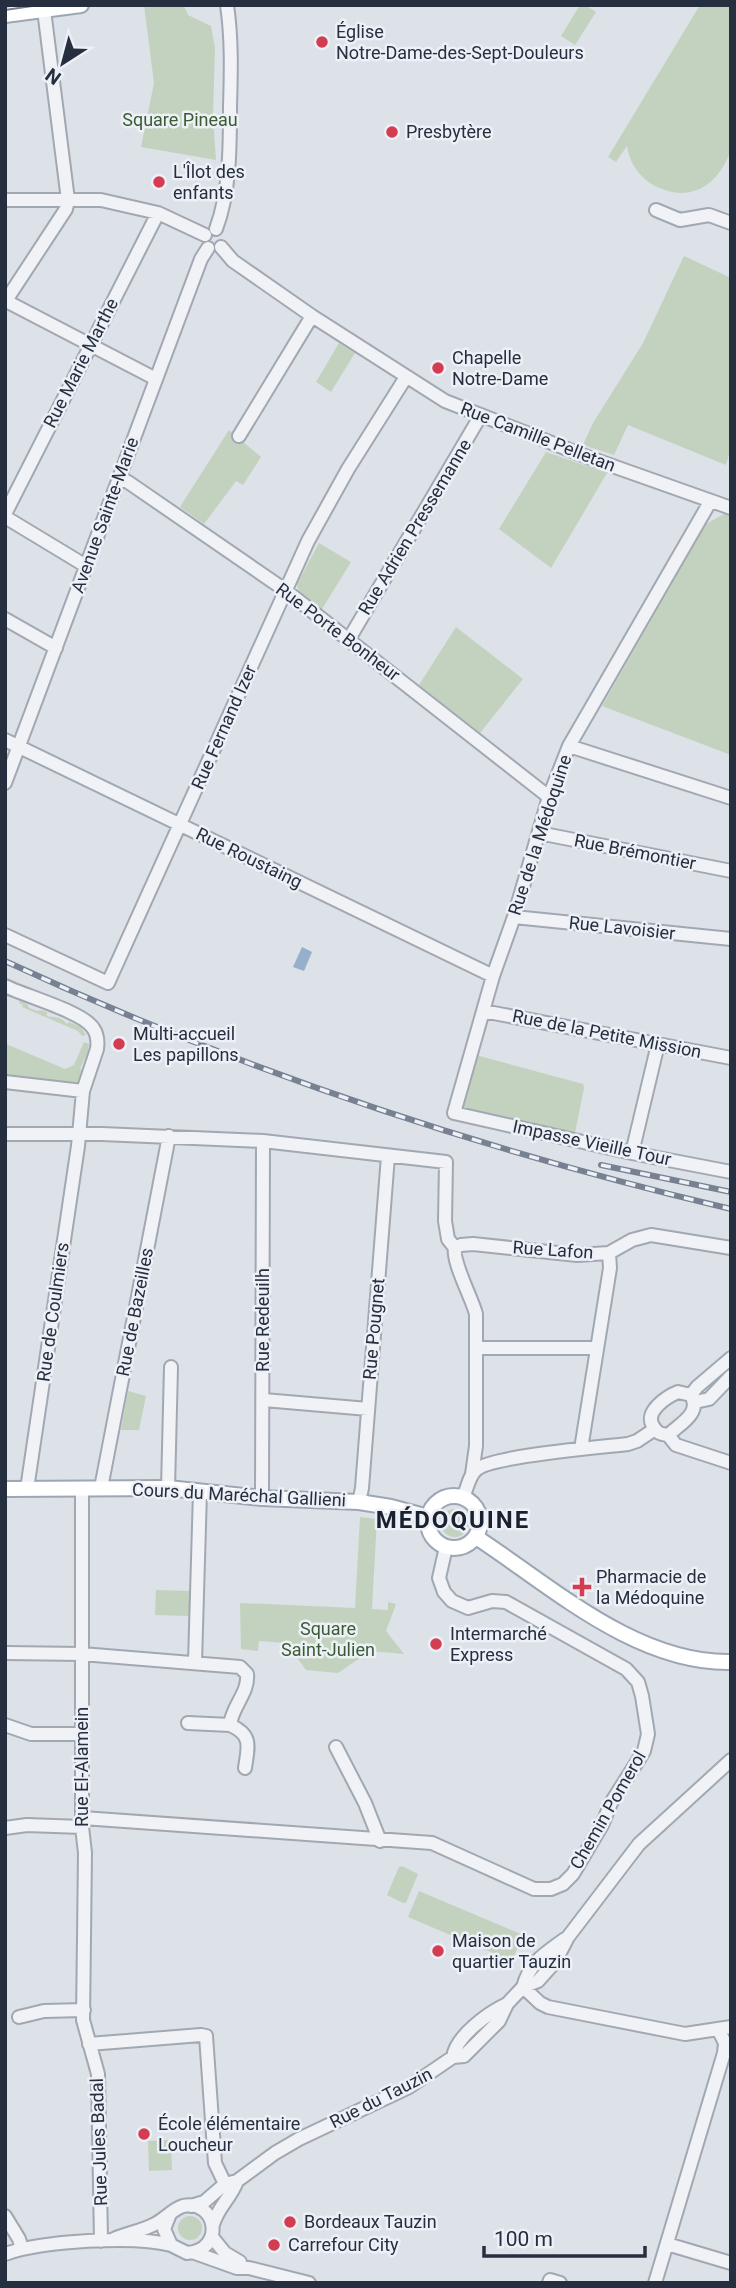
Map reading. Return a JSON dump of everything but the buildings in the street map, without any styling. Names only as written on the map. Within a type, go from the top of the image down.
[{"type":"main road","points":[[5,15],[80,5]]},
{"type":"main road","name":"Cours du Maréchal Gallieni","points":[[5,1489],[168,1488],[262,1498],[359,1502],[428,1517]]},
{"type":"main road","points":[[454,1496],[463,1498],[470,1502],[479,1515],[479,1530],[463,1547],[446,1547],[434,1539],[428,1517],[438,1502],[454,1496]]},
{"type":"main road","points":[[475,1537],[593,1618],[690,1659],[724,1663],[731,1671]]},
{"type":"street","points":[[212,240],[229,157],[231,37],[228,5]]},
{"type":"street","points":[[44,10],[68,200],[66,209],[6,301],[156,379]]},
{"type":"street","name":"Rue Camille Pelletan","points":[[5,200],[101,200],[158,213],[212,240],[233,261],[312,316],[445,401],[590,458],[731,508]]},
{"type":"street","points":[[656,210],[680,220],[709,215],[731,223]]},
{"type":"street","name":"Rue Marie Marthe","points":[[5,516],[158,213]]},
{"type":"street","name":"Avenue Sainte-Marie","points":[[5,783],[201,259],[212,240]]},
{"type":"street","points":[[239,436],[312,316]]},
{"type":"street","name":"Rue Fernand Izer","points":[[5,935],[108,983],[285,590],[324,512],[406,377]]},
{"type":"street","name":"Rue Adrien Pressemanne","points":[[349,639],[481,415]]},
{"type":"street","name":"Rue Porte Bonheur","points":[[119,478],[285,590],[549,797]]},
{"type":"street","name":"Rue de la Médoquine","points":[[454,1113],[493,975],[514,917],[549,797],[569,746],[710,502]]},
{"type":"street","points":[[5,516],[86,566]]},
{"type":"street","points":[[5,619],[56,648]]},
{"type":"street","name":"Rue Roustaing","points":[[5,740],[493,975]]},
{"type":"street","points":[[569,746],[731,798]]},
{"type":"street","name":"Rue Brémontier","points":[[539,833],[731,871]]},
{"type":"street","name":"Rue Lavoisier","points":[[514,917],[731,939]]},
{"type":"street","name":"Rue de Coulmiers","points":[[5,985],[79,1016],[94,1030],[98,1042],[83,1091],[27,1489]]},
{"type":"street","name":"Rue de la Petite Mission","points":[[483,1011],[731,1058]]},
{"type":"street","points":[[632,1153],[658,1044]]},
{"type":"street","points":[[5,1082],[83,1091]]},
{"type":"street","name":"Impasse Vieille Tour","points":[[454,1113],[731,1172]]},
{"type":"street","points":[[5,1134],[169,1136],[263,1141],[446,1162],[445,1221],[448,1239],[455,1248],[456,1264],[477,1314],[476,1446],[472,1474],[463,1498]]},
{"type":"street","name":"Rue de Bazeilles","points":[[101,1488],[169,1136]]},
{"type":"street","name":"Rue Redeuilh","points":[[262,1498],[263,1141]]},
{"type":"street","name":"Rue Pougnet","points":[[359,1502],[388,1156]]},
{"type":"street","name":"Rue Lafon","points":[[455,1248],[473,1244],[577,1255],[609,1253],[632,1240],[651,1235],[731,1248]]},
{"type":"street","points":[[580,1449],[610,1268],[609,1253]]},
{"type":"street","points":[[476,1348],[596,1348]]},
{"type":"street","points":[[668,1435],[692,1415],[697,1387],[731,1358]]},
{"type":"street","points":[[168,1488],[171,1367]]},
{"type":"street","points":[[731,1376],[709,1399],[693,1399],[684,1392],[673,1394],[653,1411],[650,1422],[657,1432],[668,1435],[676,1444],[731,1463]]},
{"type":"street","points":[[264,1400],[368,1409]]},
{"type":"street","points":[[472,1474],[487,1464],[628,1444],[655,1429]]},
{"type":"street","name":"Rue El-Alamein","points":[[82,1489],[82,1823],[85,1853],[83,2010],[84,2029],[89,2045]]},
{"type":"street","points":[[195,1662],[200,1492]]},
{"type":"street","name":"Chemin Pomerol","points":[[5,1828],[82,1823],[258,1830],[380,1841],[405,1840],[432,1843],[534,1889],[551,1889],[563,1884],[573,1874],[644,1751],[647,1741],[642,1696],[633,1674],[506,1602],[492,1601],[468,1608],[453,1601],[444,1592],[439,1577],[446,1547]]},
{"type":"street","points":[[5,1653],[82,1654],[234,1665],[247,1674],[247,1685],[230,1725]]},
{"type":"street","points":[[188,1723],[230,1725],[247,1737],[246,1768]]},
{"type":"street","points":[[5,1725],[32,1734],[82,1734]]},
{"type":"street","points":[[336,1747],[365,1803],[380,1841]]},
{"type":"street","name":"Rue du Tauzin","points":[[191,2206],[204,2202],[299,2139],[409,2087],[453,2057],[455,2046],[490,2012],[507,2004],[523,1987],[527,1971],[545,1953],[568,1937],[639,1844],[731,1760]]},
{"type":"street","points":[[523,1987],[540,2003],[574,2013],[685,2034],[724,2028],[724,2053],[655,2283]]},
{"type":"street","points":[[19,2017],[44,2011],[83,2010]]},
{"type":"street","points":[[89,2045],[206,2036],[215,2163],[231,2183]]},
{"type":"street","name":"Rue Jules Badal","points":[[89,2045],[97,2074],[107,2240]]},
{"type":"street","name":"Rue du Tauzin","points":[[213,2231],[216,2213],[234,2191],[231,2183]]},
{"type":"street","points":[[107,2240],[144,2230],[184,2206],[191,2206],[202,2209],[209,2215],[213,2231],[225,2253],[249,2268]]},
{"type":"street","points":[[170,2214],[164,2229],[171,2245]]},
{"type":"street","points":[[5,2216],[22,2249]]},
{"type":"street","points":[[195,2253],[202,2250],[213,2231]]},
{"type":"street","points":[[5,2255],[22,2249],[107,2240],[161,2242],[237,2268],[249,2268],[309,2283]]},
{"type":"street","points":[[667,2244],[731,2263]]},
{"type":"green space","name":"Square Pineau","points":[[144,5],[184,6],[188,15],[211,26],[215,48],[213,115],[216,160],[141,147],[154,83]]},
{"type":"green space","points":[[580,5],[596,12],[575,45],[561,36]]},
{"type":"green space","points":[[700,5],[731,5],[731,147],[724,165],[711,182],[694,191],[673,192],[655,186],[643,178],[634,167],[627,146],[616,162],[608,157]]},
{"type":"green space","points":[[684,256],[731,278],[731,448],[726,465],[628,425],[614,455],[583,445],[593,423],[643,343]]},
{"type":"green space","points":[[339,343],[355,353],[331,392],[316,382]]},
{"type":"green space","points":[[229,430],[261,457],[243,485],[236,481],[204,524],[180,507]]},
{"type":"green space","points":[[546,452],[607,473],[551,568],[499,529]]},
{"type":"green space","points":[[724,514],[731,516],[731,755],[602,706],[706,524]]},
{"type":"green space","points":[[319,543],[351,562],[322,609],[299,591],[297,584]]},
{"type":"green space","points":[[456,627],[523,679],[480,733],[419,685]]},
{"type":"green space","points":[[20,1001],[29,1008],[47,1012],[47,1016],[81,1027],[86,1035],[82,1036],[78,1031],[22,1007]]},
{"type":"green space","points":[[84,1042],[89,1044],[88,1052],[80,1069],[84,1071],[77,1083],[5,1075],[6,1044],[65,1069],[74,1065]]},
{"type":"green space","points":[[476,1055],[583,1084],[575,1133],[461,1109]]},
{"type":"green space","points":[[128,1391],[146,1396],[139,1430],[121,1430]]},
{"type":"green space","points":[[455,1509],[465,1513],[469,1523],[465,1533],[455,1537],[445,1533],[441,1523],[445,1513]]},
{"type":"green space","name":"Square Saint-Julien","points":[[360,1517],[377,1519],[372,1609],[388,1610],[388,1602],[396,1604],[386,1631],[404,1654],[370,1651],[338,1673],[306,1670],[286,1643],[259,1641],[258,1651],[241,1649],[240,1603],[355,1608]]},
{"type":"green space","points":[[156,1590],[190,1591],[189,1616],[155,1615]]},
{"type":"green space","points":[[399,1867],[418,1874],[406,1903],[387,1895]]},
{"type":"green space","points":[[419,1891],[523,1935],[512,1961],[408,1917]]},
{"type":"green space","points":[[171,2140],[172,2170],[149,2171],[148,2141]]},
{"type":"green space","points":[[190,2216],[201,2223],[202,2228],[195,2239],[190,2240],[179,2233],[178,2228],[185,2217]]},
{"type":"water","points":[[302,947],[312,952],[304,971],[293,967]]},
{"type":"tram line","points":[[5,10],[39,5]]},
{"type":"railway","points":[[5,961],[182,1037],[362,1103],[545,1161],[731,1209]]},
{"type":"railway","points":[[601,1165],[731,1192]]},
{"type":"place","name":"Église Notre-Dame-des-Sept-Douleurs","points":[[322,42]]},
{"type":"place","name":"Presbytère","points":[[392,132]]},
{"type":"place","name":"L'Îlot des enfants","points":[[159,182]]},
{"type":"place","name":"Chapelle Notre-Dame","points":[[438,368]]},
{"type":"place","name":"Multi-accueil Les papillons","points":[[119,1044]]},
{"type":"place","name":"Pharmacie de la Médoquine","points":[[582,1587]]},
{"type":"place","name":"Intermarché Express","points":[[436,1644]]},
{"type":"place","name":"Maison de quartier Tauzin","points":[[438,1951]]},
{"type":"place","name":"École élémentaire Loucheur","points":[[144,2134]]},
{"type":"place","name":"Bordeaux Tauzin","points":[[290,2222]]},
{"type":"place","name":"Carrefour City","points":[[274,2245]]},
{"type":"district","name":"MÉDOQUINE","points":[[453,1520]]}]
